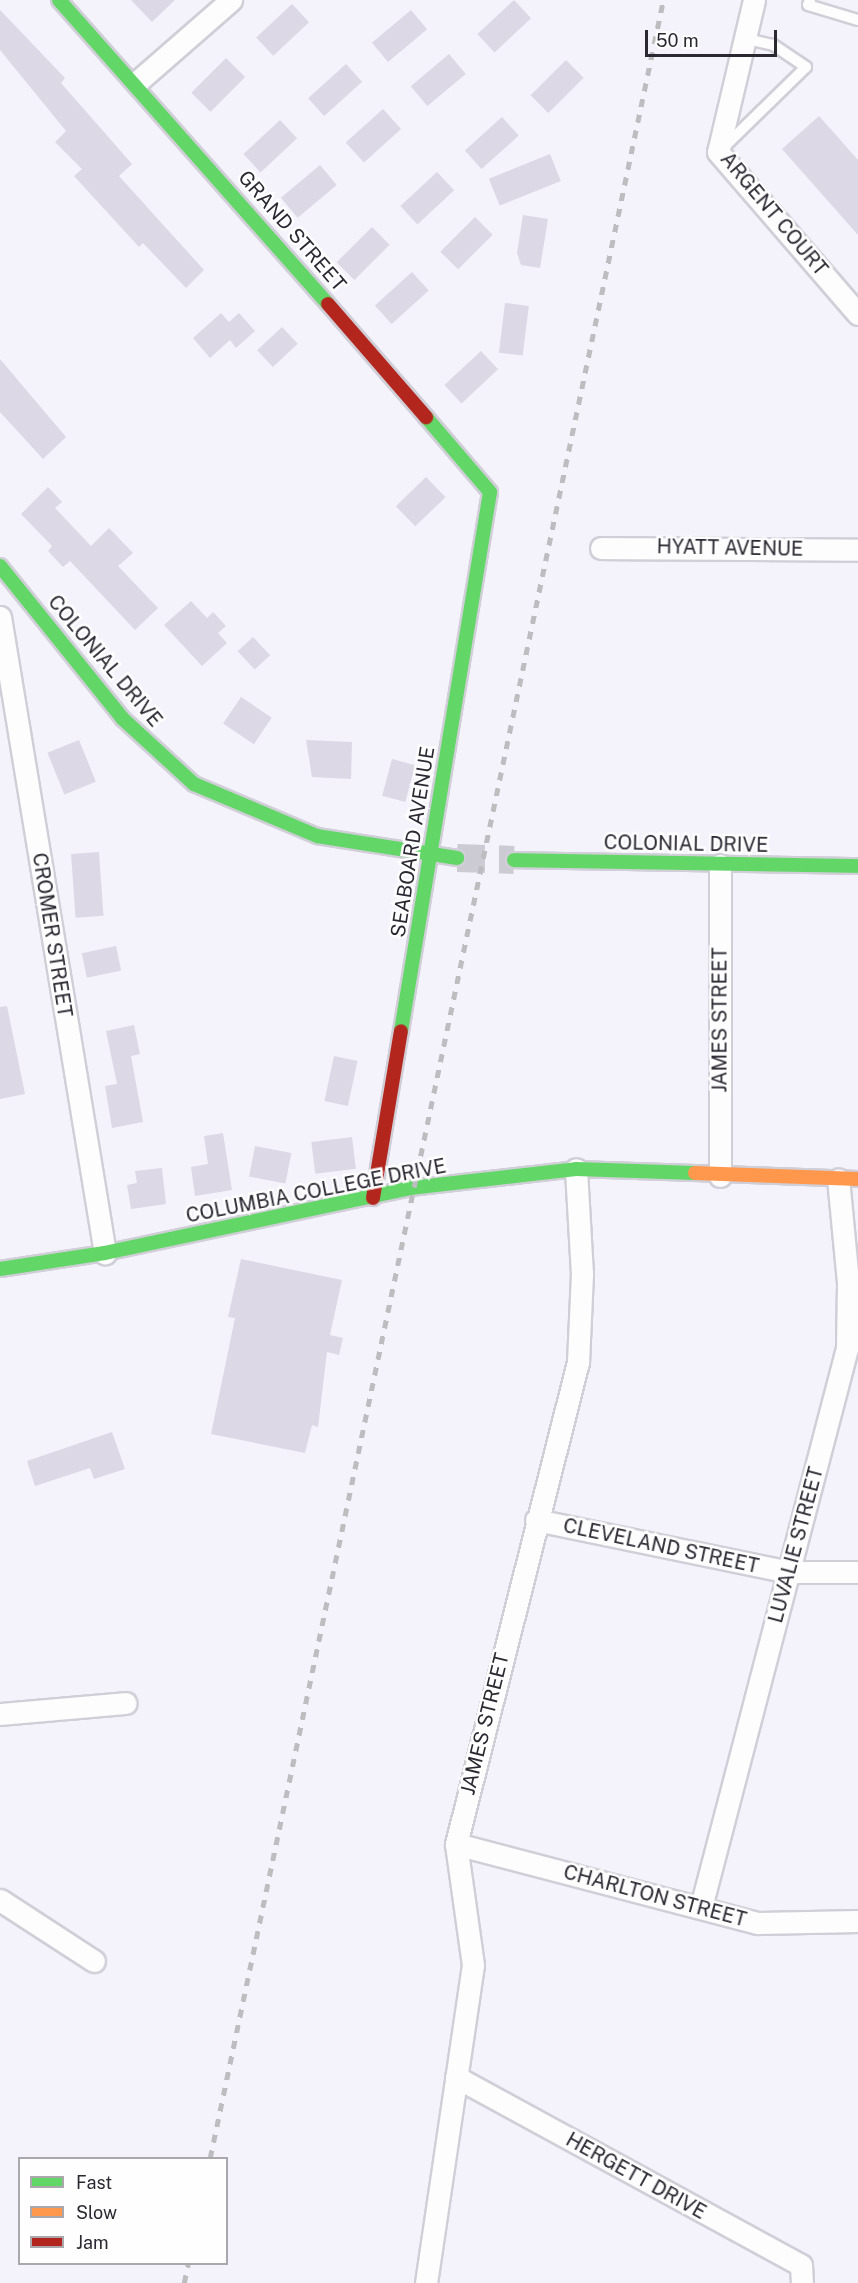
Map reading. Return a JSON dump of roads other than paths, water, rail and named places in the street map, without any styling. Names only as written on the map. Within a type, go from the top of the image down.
[{"type":"street","name":"GRAND STREET","points":[[59,0],[137,82],[490,492]]},
{"type":"street","points":[[137,82],[231,0]]},
{"type":"street","name":"ARGENT COURT","points":[[754,0],[747,39],[718,152],[858,314]]},
{"type":"street","name":"SEABOARD AVENUE","points":[[373,1198],[490,492]]},
{"type":"street","name":"HYATT AVENUE","points":[[601,548],[858,550]]},
{"type":"street","name":"COLONIAL DRIVE","points":[[0,566],[123,719],[194,784],[317,836],[430,857],[457,858]]},
{"type":"street","name":"CROMER STREET","points":[[0,617],[105,1253]]},
{"type":"street","name":"COLONIAL DRIVE","points":[[514,860],[858,866]]},
{"type":"street","name":"JAMES STREET","points":[[720,865],[720,1176]]},
{"type":"street","name":"COLUMBIA COLLEGE DRIVE","points":[[0,1269],[105,1253],[373,1198],[410,1188],[576,1169],[848,1179]]},
{"type":"street","name":"JAMES STREET","points":[[426,2283],[473,1965],[456,1844],[536,1520],[578,1362],[582,1274],[576,1169]]},
{"type":"street","name":"LUVALIE STREET","points":[[701,1906],[847,1348],[848,1179]]},
{"type":"street","name":"CLEVELAND STREET","points":[[536,1520],[789,1572],[858,1572]]},
{"type":"street","points":[[0,1714],[126,1703]]},
{"type":"street","name":"CHARLTON STREET","points":[[456,1844],[701,1906],[758,1923],[858,1921]]},
{"type":"street","points":[[0,1900],[94,1961]]},
{"type":"street","name":"HERGETT DRIVE","points":[[456,2077],[801,2265],[802,2283]]},
{"type":"lane","points":[[810,0],[808,4],[858,20]]},
{"type":"lane","points":[[718,152],[806,67],[773,45],[747,39]]},
{"type":"tunnel","points":[[457,858],[514,860]]},
{"type":"railway","points":[[210,2157],[663,0]]},
{"type":"railway","points":[[184,2283],[188,2265]]}]
